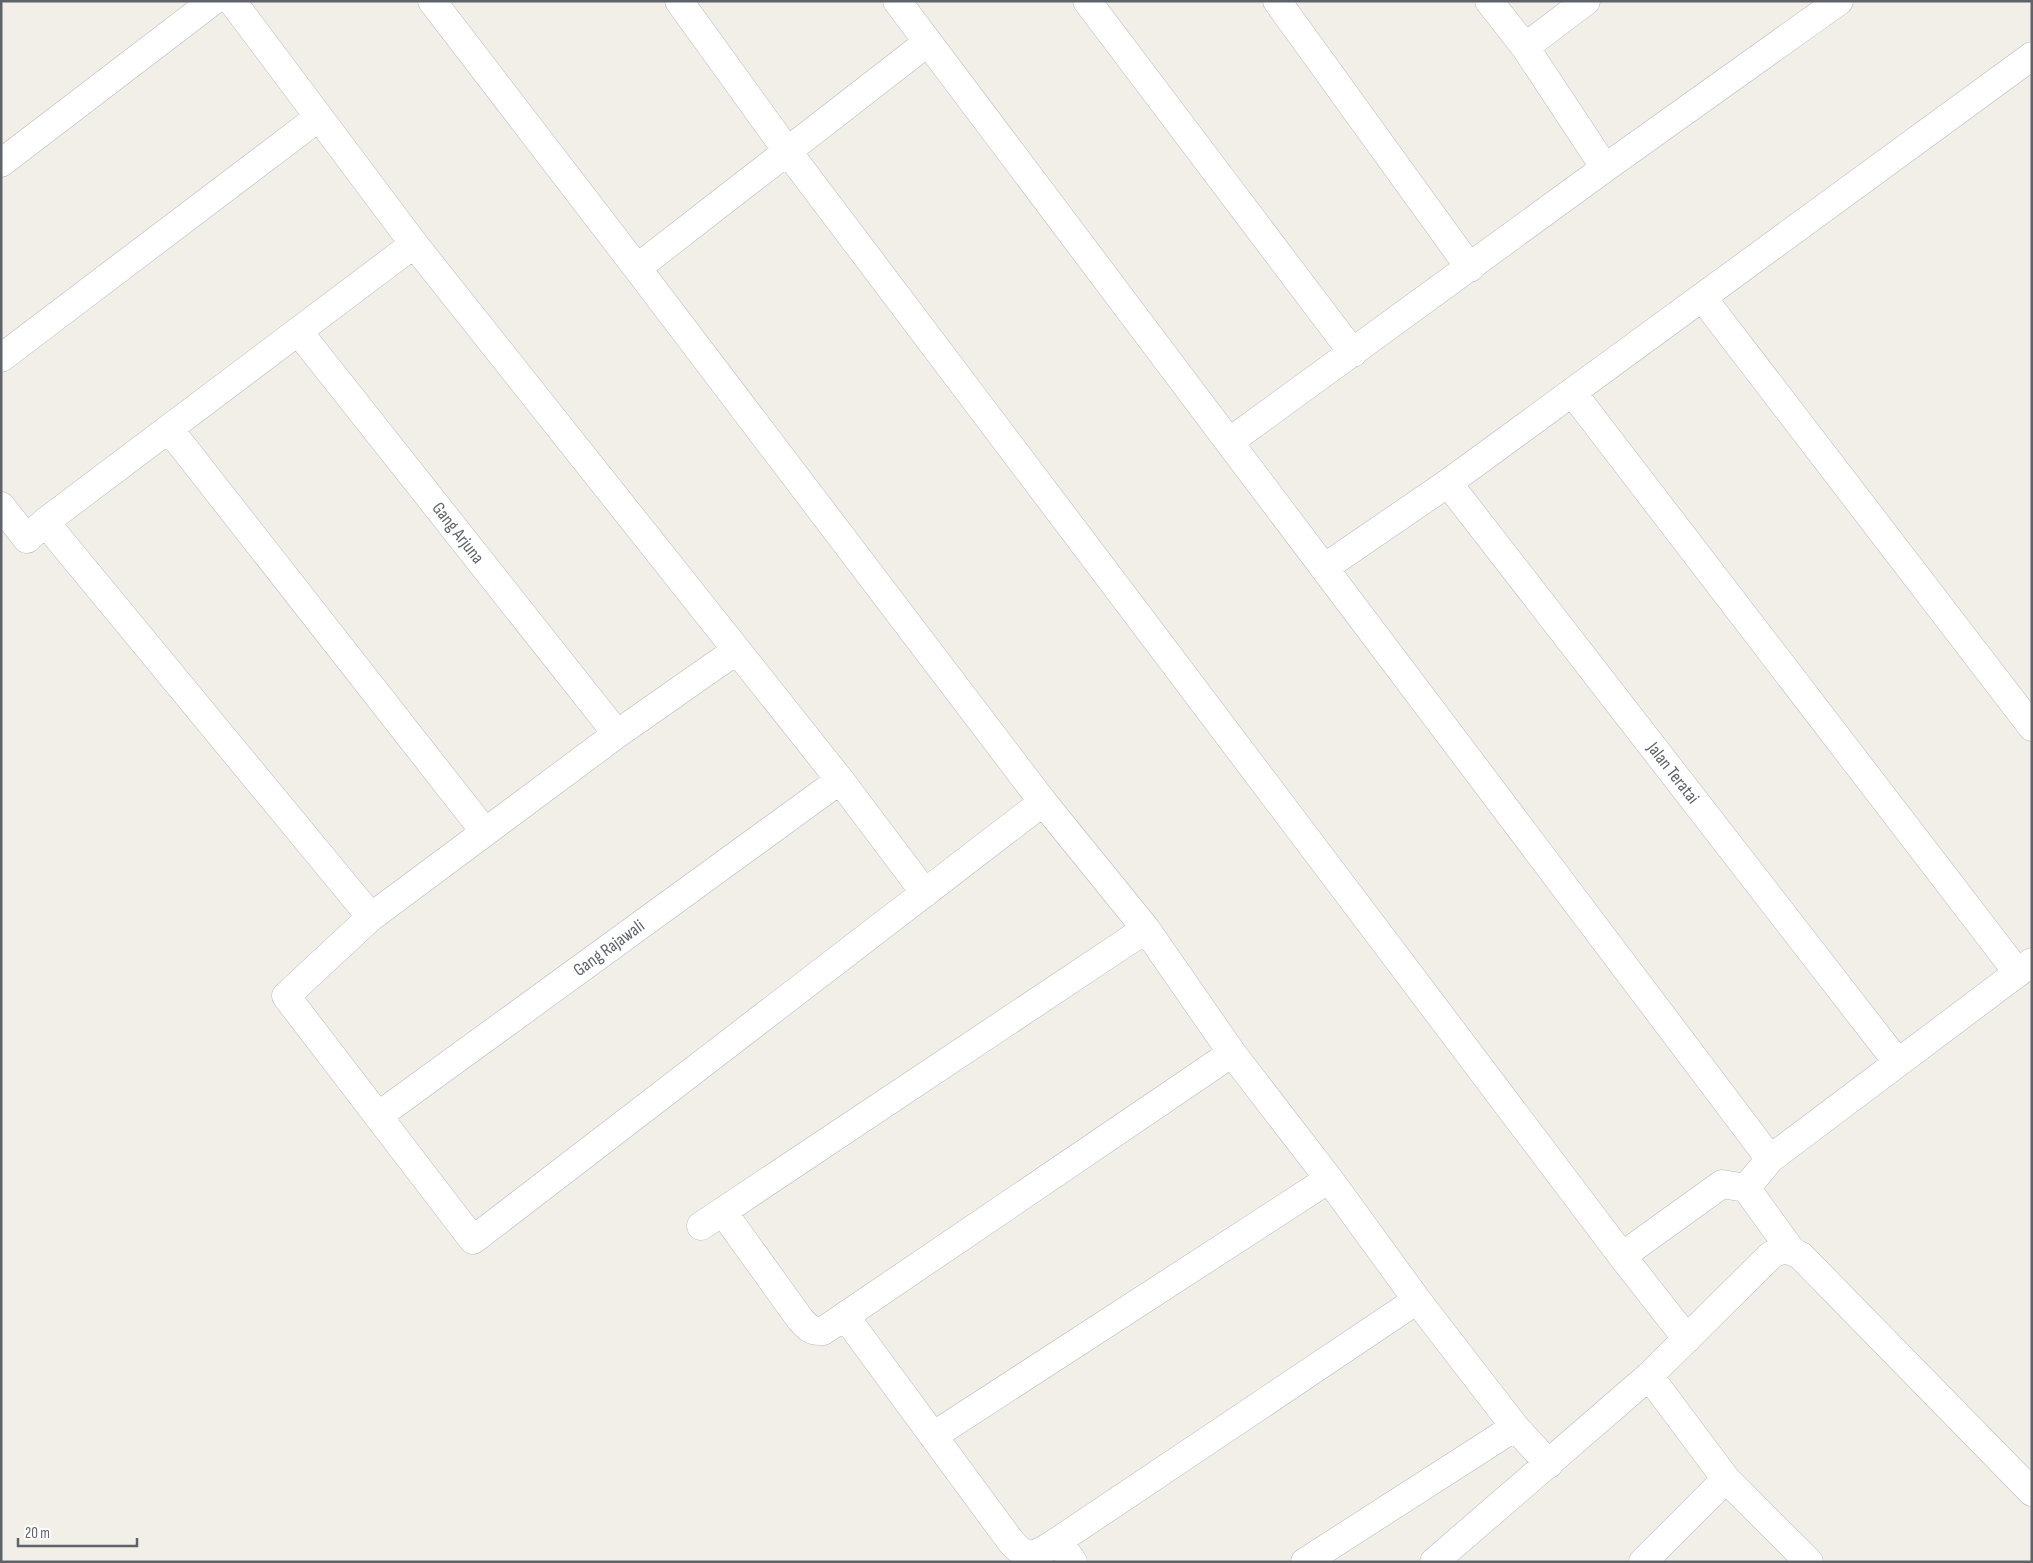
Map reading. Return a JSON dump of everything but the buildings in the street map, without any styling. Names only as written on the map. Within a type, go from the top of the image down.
[{"type":"street","points":[[1,163],[213,1]]},
{"type":"street","points":[[232,1],[414,244],[738,650],[840,780],[925,893]]},
{"type":"street","points":[[432,1],[638,268],[1043,802],[1146,929],[1232,1053],[1329,1179],[1417,1300],[1515,1427],[1548,1464]]},
{"type":"street","points":[[679,1],[788,152],[1622,1256],[1687,1339]]},
{"type":"street","points":[[897,1],[1770,1159]]},
{"type":"street","points":[[1088,1],[1353,353]]},
{"type":"street","points":[[1277,1],[1470,268]]},
{"type":"street","points":[[1489,1],[1525,48],[1605,168]]},
{"type":"street","points":[[1525,48],[1586,1]]},
{"type":"street","points":[[1229,442],[1605,168],[1839,1]]},
{"type":"street","points":[[638,268],[928,42]]},
{"type":"street","points":[[1324,568],[1448,483],[2032,56]]},
{"type":"street","points":[[1,358],[319,117]]},
{"type":"street","points":[[1,506],[27,539],[45,522],[414,244]]},
{"type":"street","points":[[1702,297],[2032,727]]},
{"type":"street","name":"Gang Arjuna","points":[[298,331],[617,734]]},
{"type":"street","points":[[1572,392],[2025,968],[1770,1159],[1746,1188]]},
{"type":"street","points":[[168,429],[485,832]]},
{"type":"street","name":"Jalan Teratai","points":[[1448,483],[1898,1063]]},
{"type":"street","points":[[45,522],[371,917]]},
{"type":"street","points":[[738,650],[617,734],[371,917],[286,996],[473,1240],[1043,802]]},
{"type":"street","name":"Gang Rajawali","points":[[378,1116],[840,780]]},
{"type":"street","points":[[1146,929],[712,1219],[808,1328],[815,1332],[823,1331],[1232,1053]]},
{"type":"street","points":[[933,1436],[1329,1179]]},
{"type":"street","points":[[1622,1256],[1722,1184],[1746,1188],[1791,1250],[1801,1256],[2032,1492]]},
{"type":"street","points":[[1434,1562],[1649,1376],[1770,1256],[1780,1250],[1791,1250]]},
{"type":"street","points":[[845,1316],[1018,1550],[1027,1556],[1066,1551],[1417,1300]]},
{"type":"street","points":[[1649,1376],[1726,1479],[1809,1562]]},
{"type":"street","points":[[1305,1562],[1515,1427]]},
{"type":"street","points":[[1643,1562],[1726,1479]]}]
